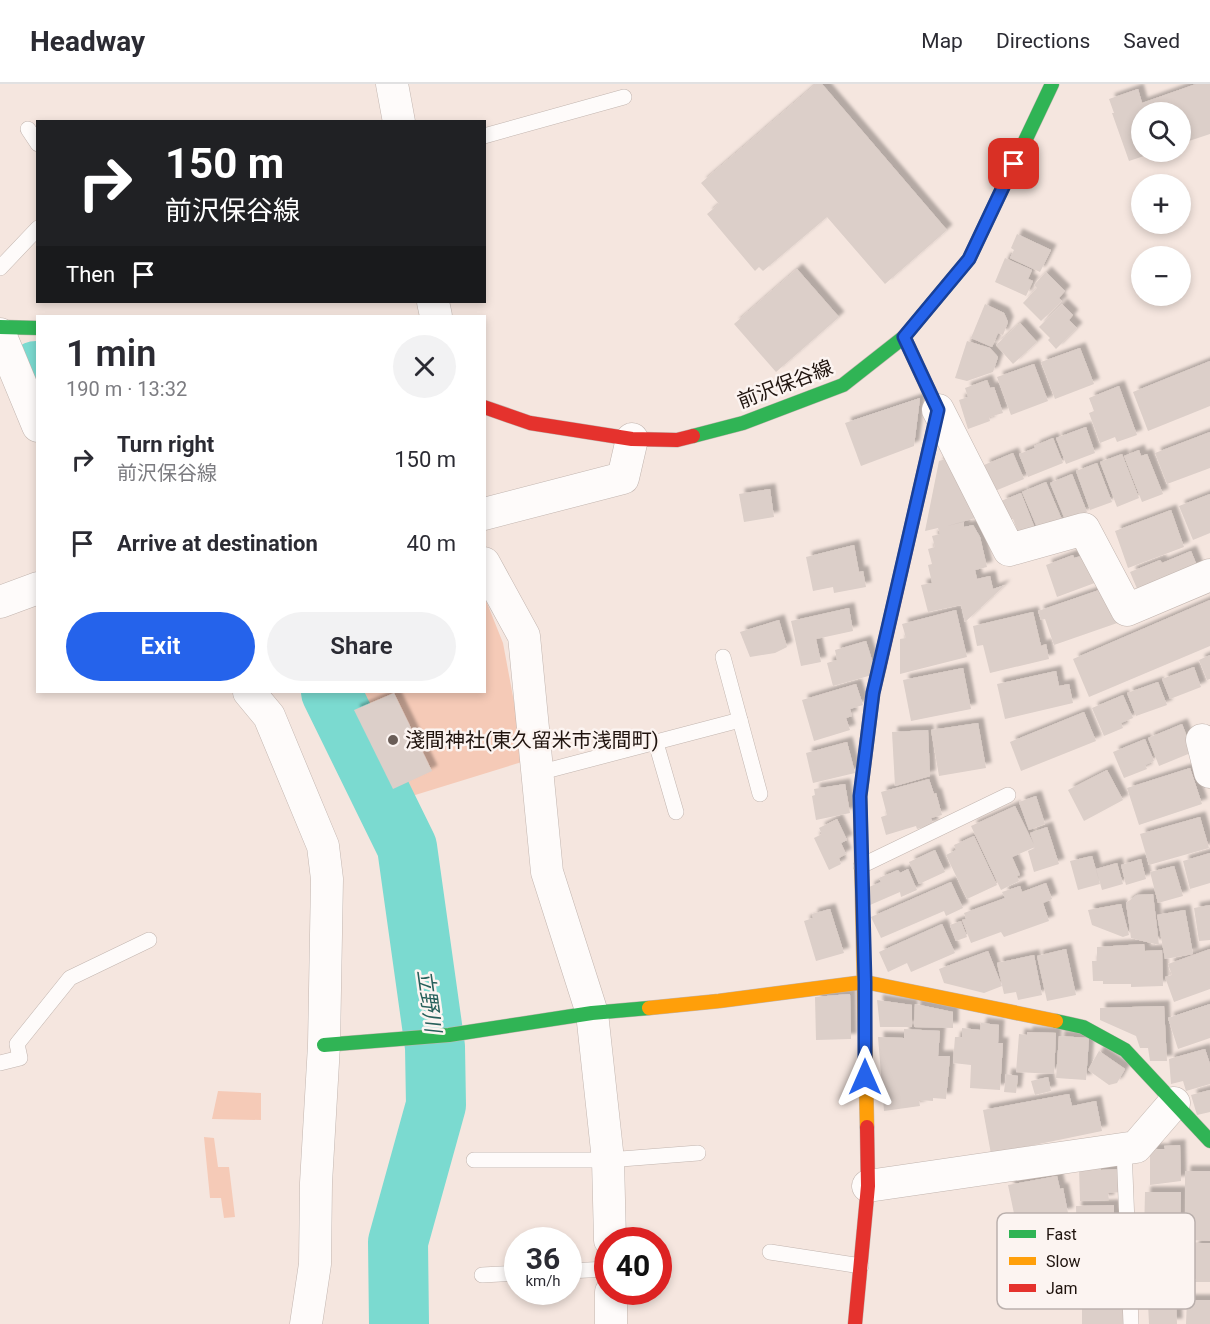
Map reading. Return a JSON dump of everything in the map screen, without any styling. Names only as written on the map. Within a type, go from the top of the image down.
[{"type":"street","points":[[392,84],[399,120]]},
{"type":"street","name":"前沢保谷線","points":[[486,408],[530,423],[632,440],[677,440],[742,423],[843,385],[904,337],[969,259],[1052,84]]},
{"type":"street","points":[[0,327],[36,328]]},
{"type":"street","points":[[0,334],[36,421]]},
{"type":"street","points":[[904,337],[1009,550],[1084,529],[1127,610],[1210,574]]},
{"type":"street","points":[[855,1324],[868,1186],[860,796],[873,693],[938,410]]},
{"type":"street","points":[[486,513],[623,478],[632,440]]},
{"type":"street","points":[[486,567],[524,636],[547,872],[592,1013],[608,1160],[610,1227]]},
{"type":"street","points":[[0,602],[36,589]]},
{"type":"street","points":[[250,693],[269,716],[323,846],[327,879],[324,1045],[316,1183],[315,1264],[306,1324]]},
{"type":"street","points":[[1202,740],[1210,772]]},
{"type":"street","points":[[324,1045],[449,1035],[592,1013],[719,1001],[865,982],[1083,1027],[1125,1050],[1210,1141]]},
{"type":"street","points":[[868,1186],[1136,1147],[1174,1103]]},
{"type":"street","points":[[611,1305],[611,1324]]},
{"type":"lane","points":[[486,135],[624,96]]},
{"type":"lane","points":[[28,129],[36,141]]},
{"type":"lane","points":[[0,267],[36,230]]},
{"type":"lane","points":[[723,657],[760,794]]},
{"type":"lane","points":[[538,773],[740,720]]},
{"type":"lane","points":[[656,743],[676,812]]},
{"type":"lane","points":[[861,866],[1008,795]]},
{"type":"lane","points":[[0,1063],[20,1058],[17,1044],[70,978],[149,940]]},
{"type":"lane","points":[[1124,1148],[1127,1213]]},
{"type":"lane","points":[[474,1160],[608,1160],[698,1153]]},
{"type":"lane","points":[[770,1252],[861,1266]]},
{"type":"lane","points":[[482,1275],[504,1274]]},
{"type":"lane","points":[[1130,1309],[1131,1324]]},
{"type":"shaded area","points":[[486,600],[503,643],[525,761],[399,800],[342,693],[486,693]]},
{"type":"shaded area","points":[[218,1091],[261,1093],[261,1120],[212,1119]]},
{"type":"shaded area","points":[[204,1137],[214,1138],[218,1167],[229,1167],[235,1217],[224,1218],[221,1198],[210,1198]]},
{"type":"building","points":[[816,84],[822,84],[947,230],[885,284],[827,217],[763,271],[759,267],[755,271],[707,214],[719,204],[701,183]]},
{"type":"building","points":[[1196,84],[1210,84],[1210,134],[1191,140],[1191,102],[1145,102]]},
{"type":"building","points":[[1138,89],[1142,102],[1131,102],[1131,160],[1129,161],[1109,99]]},
{"type":"building","points":[[1017,234],[1051,250],[1040,272],[1010,258],[1014,250],[1011,248]]},
{"type":"building","points":[[1005,258],[1032,270],[1028,279],[1033,281],[1026,296],[995,282]]},
{"type":"building","points":[[797,269],[839,317],[776,372],[734,324]]},
{"type":"building","points":[[1046,272],[1065,291],[1059,298],[1062,301],[1041,321],[1023,303],[1037,288],[1034,285]]},
{"type":"building","points":[[985,304],[1004,313],[1008,322],[1003,335],[998,333],[992,347],[971,338]]},
{"type":"building","points":[[1062,304],[1073,315],[1069,320],[1077,328],[1056,349],[1048,340],[1050,338],[1039,327]]},
{"type":"building","points":[[1020,323],[1037,342],[1013,364],[996,345]]},
{"type":"building","points":[[967,341],[990,348],[998,357],[993,372],[967,381],[955,378]]},
{"type":"building","points":[[1080,348],[1094,384],[1055,399],[1041,362]]},
{"type":"building","points":[[1210,361],[1210,406],[1148,431],[1133,392]]},
{"type":"building","points":[[1034,364],[1048,401],[1011,415],[997,377]]},
{"type":"building","points":[[987,380],[990,388],[994,387],[1003,413],[989,417],[990,421],[968,429],[959,400],[968,397],[965,388]]},
{"type":"building","points":[[1119,386],[1137,435],[1117,442],[1115,437],[1100,443],[1089,413],[1094,411],[1089,398]]},
{"type":"building","points":[[920,398],[914,446],[861,466],[845,423]]},
{"type":"building","points":[[1086,427],[1095,453],[1066,464],[1056,438]]},
{"type":"building","points":[[1210,432],[1210,468],[1167,484],[1155,453]]},
{"type":"building","points":[[1053,438],[1063,463],[1028,477],[1019,454]]},
{"type":"building","points":[[1139,450],[1141,456],[1147,454],[1163,494],[1142,502],[1124,456]]},
{"type":"building","points":[[1013,453],[1024,479],[995,491],[984,465]]},
{"type":"building","points":[[1122,454],[1139,498],[1117,507],[1100,462]]},
{"type":"building","points":[[946,459],[960,490],[979,517],[947,526],[964,522],[964,527],[973,525],[980,537],[987,567],[975,570],[977,579],[990,576],[993,589],[1005,585],[965,622],[961,605],[928,612],[921,585],[932,583],[928,565],[932,564],[928,549],[935,547],[932,536],[940,534],[938,528],[925,531],[939,461]]},
{"type":"building","points":[[1097,463],[1112,502],[1090,510],[1076,471]]},
{"type":"building","points":[[1072,474],[1087,512],[1066,522],[1050,483]]},
{"type":"building","points":[[1046,482],[1063,522],[1039,532],[1022,492]]},
{"type":"building","points":[[770,489],[774,517],[744,522],[739,494]]},
{"type":"building","points":[[1021,493],[1036,531],[1020,538],[1013,519],[1009,520],[1001,501]]},
{"type":"building","points":[[1210,494],[1210,533],[1193,540],[1179,506]]},
{"type":"building","points":[[1171,510],[1184,547],[1128,568],[1115,531]]},
{"type":"building","points":[[854,545],[859,572],[863,571],[866,587],[834,593],[833,587],[813,591],[806,557]]},
{"type":"building","points":[[1191,551],[1198,568],[1138,591],[1130,572],[1160,560],[1162,563]]},
{"type":"building","points":[[1073,555],[1074,558],[1085,555],[1100,581],[1057,597],[1046,565]]},
{"type":"building","points":[[1105,588],[1123,621],[1054,645],[1045,619],[1041,620],[1038,611]]},
{"type":"building","points":[[1210,600],[1210,646],[1089,697],[1073,659]]},
{"type":"building","points":[[849,608],[853,631],[816,639],[821,662],[801,666],[791,621]]},
{"type":"building","points":[[956,610],[967,657],[900,674],[900,639],[906,638],[902,624]]},
{"type":"building","points":[[1033,612],[1041,646],[1046,644],[1049,659],[990,673],[983,645],[977,646],[973,626]]},
{"type":"building","points":[[779,620],[787,647],[775,653],[750,657],[740,632]]},
{"type":"building","points":[[866,641],[873,663],[872,675],[833,686],[827,663],[837,660],[835,650]]},
{"type":"building","points":[[1210,655],[1210,679],[1207,680],[1199,660]]},
{"type":"building","points":[[1194,667],[1201,687],[1170,699],[1162,679]]},
{"type":"building","points":[[963,668],[971,709],[911,721],[903,680]]},
{"type":"building","points":[[1056,671],[1059,686],[1069,684],[1073,703],[1005,719],[997,684]]},
{"type":"building","points":[[1158,682],[1167,705],[1136,716],[1127,693]]},
{"type":"building","points":[[856,684],[863,705],[850,709],[852,716],[846,718],[850,730],[814,741],[802,700]]},
{"type":"building","name":"淺間神社(東久留米市浅間町)","points":[[394,693],[432,771],[393,789],[354,710]]},
{"type":"building","points":[[1123,695],[1133,718],[1121,723],[1123,728],[1104,736],[1092,708]]},
{"type":"building","points":[[1084,712],[1096,741],[1021,771],[1010,742]]},
{"type":"building","points":[[978,723],[986,768],[939,776],[931,730]]},
{"type":"building","points":[[1182,724],[1193,752],[1159,766],[1148,738]]},
{"type":"building","points":[[928,730],[930,776],[895,786],[892,732]]},
{"type":"building","points":[[1145,739],[1154,761],[1145,765],[1147,769],[1124,778],[1113,752]]},
{"type":"building","points":[[847,742],[855,773],[813,783],[806,753]]},
{"type":"building","points":[[1190,768],[1202,804],[1139,825],[1127,788]]},
{"type":"building","points":[[1107,770],[1123,800],[1084,821],[1068,790]]},
{"type":"building","points":[[929,779],[934,794],[936,793],[942,815],[931,818],[933,825],[917,829],[916,826],[886,835],[881,817],[887,815],[881,792]]},
{"type":"building","points":[[845,784],[850,813],[816,820],[812,796],[815,795],[814,789]]},
{"type":"building","points":[[1036,796],[1045,824],[1029,830],[1019,802]]},
{"type":"building","points":[[1015,806],[1035,847],[1012,857],[1020,875],[1017,876],[1019,881],[1001,890],[971,826]]},
{"type":"building","points":[[1200,817],[1209,848],[1149,865],[1140,834]]},
{"type":"building","points":[[837,819],[847,840],[841,843],[846,854],[839,858],[841,864],[829,870],[814,838],[822,834],[819,828]]},
{"type":"building","points":[[1047,827],[1059,864],[1034,872],[1028,851],[1035,848],[1036,850],[1030,833]]},
{"type":"building","points":[[974,836],[997,885],[967,899],[946,855],[956,850],[954,845]]},
{"type":"building","points":[[935,850],[945,872],[919,884],[909,862]]},
{"type":"building","points":[[1210,853],[1210,883],[1190,889],[1183,861]]},
{"type":"building","points":[[1092,856],[1100,884],[1078,890],[1070,861]]},
{"type":"building","points":[[1141,859],[1146,879],[1126,885],[1121,865]]},
{"type":"building","points":[[1117,863],[1123,884],[1102,890],[1096,869]]},
{"type":"building","points":[[1174,866],[1183,896],[1158,903],[1150,872]]},
{"type":"building","points":[[908,869],[917,890],[901,897],[900,892],[870,905],[869,887],[881,882],[879,878],[898,870],[900,873]]},
{"type":"building","points":[[951,882],[963,908],[946,916],[944,911],[881,938],[871,917]]},
{"type":"building","points":[[1046,883],[1052,899],[1043,903],[1049,921],[1004,937],[1001,932],[971,943],[962,920],[966,919],[964,913],[1005,898],[1002,892],[1020,886],[1022,892]]},
{"type":"building","points":[[1153,894],[1159,945],[1131,938],[1126,903],[1137,895]]},
{"type":"building","points":[[1121,904],[1129,935],[1123,937],[1092,925],[1088,910]]},
{"type":"building","points":[[1210,905],[1210,940],[1199,941],[1194,908]]},
{"type":"building","points":[[830,909],[844,953],[816,961],[804,921],[813,918],[812,914]]},
{"type":"building","points":[[1185,910],[1193,954],[1165,959],[1157,915]]},
{"type":"building","points":[[961,921],[967,937],[956,941],[950,925]]},
{"type":"building","points":[[942,924],[955,953],[911,972],[907,963],[888,972],[879,952]]},
{"type":"building","points":[[1144,944],[1145,951],[1162,950],[1163,986],[1131,987],[1131,984],[1103,984],[1103,981],[1093,981],[1092,961],[1097,961],[1097,947]]},
{"type":"building","points":[[1066,949],[1076,995],[1047,1001],[1037,956]]},
{"type":"building","points":[[1210,949],[1210,989],[1174,1002],[1165,977],[1172,975],[1168,964]]},
{"type":"building","points":[[988,951],[1002,986],[984,993],[944,983],[939,969]]},
{"type":"building","points":[[1034,955],[1042,995],[1018,1000],[1016,992],[1004,994],[997,963]]},
{"type":"building","points":[[850,994],[851,1039],[816,1040],[815,997]]},
{"type":"building","points":[[877,1000],[912,1005],[912,1027],[880,1027]]},
{"type":"building","points":[[915,1004],[953,1012],[953,1028],[914,1027]]},
{"type":"building","points":[[1210,1004],[1210,1038],[1178,1049],[1168,1018]]},
{"type":"building","points":[[1164,1006],[1167,1061],[1150,1061],[1148,1048],[1140,1048],[1136,1036],[1100,1020],[1100,1008]]},
{"type":"building","points":[[981,1023],[999,1025],[998,1043],[1003,1043],[1000,1090],[970,1088],[971,1065],[953,1063],[955,1037],[962,1037],[962,1028],[980,1030]]},
{"type":"building","points":[[904,1029],[940,1031],[938,1056],[950,1056],[946,1099],[919,1100],[920,1106],[884,1111],[878,1037],[904,1038]]},
{"type":"building","points":[[1027,1032],[1056,1033],[1054,1074],[1016,1072],[1019,1034],[1027,1035]]},
{"type":"building","points":[[1059,1036],[1089,1038],[1086,1080],[1056,1078]]},
{"type":"building","points":[[1205,1049],[1210,1064],[1210,1084],[1186,1091],[1183,1081],[1171,1084],[1169,1059]]},
{"type":"building","points":[[1099,1051],[1125,1069],[1117,1083],[1109,1085],[1088,1070]]},
{"type":"building","points":[[1006,1074],[1018,1076],[1016,1093],[1004,1092]]},
{"type":"building","points":[[1048,1077],[1051,1091],[1035,1095],[1031,1081]]},
{"type":"building","points":[[1210,1090],[1210,1112],[1197,1115],[1191,1095]]},
{"type":"building","points":[[1069,1094],[1072,1106],[1096,1101],[1102,1131],[991,1154],[983,1110]]},
{"type":"building","points":[[1180,1145],[1181,1181],[1150,1185],[1150,1149],[1165,1149],[1164,1146]]},
{"type":"building","points":[[1101,1166],[1101,1170],[1122,1169],[1123,1192],[1108,1193],[1109,1200],[1080,1201],[1079,1167]]},
{"type":"building","points":[[1185,1171],[1210,1171],[1210,1241],[1195,1240],[1195,1213],[1185,1213]]},
{"type":"building","points":[[1057,1176],[1060,1189],[1063,1188],[1068,1213],[1014,1213],[1008,1185]]},
{"type":"building","points":[[1145,1192],[1181,1192],[1181,1213],[1145,1213]]},
{"type":"building","points":[[1114,1205],[1114,1213],[1076,1213],[1076,1206]]},
{"type":"building","points":[[1195,1243],[1210,1243],[1210,1282],[1195,1282]]},
{"type":"building","points":[[1195,1300],[1210,1300],[1210,1324],[1186,1324],[1187,1309],[1195,1309]]},
{"type":"building","points":[[1082,1309],[1123,1309],[1123,1324],[1082,1324]]},
{"type":"building","points":[[1148,1309],[1176,1309],[1177,1324],[1149,1324]]},
{"type":"waterway","name":"立野川","points":[[331,693],[407,847],[435,1047],[436,1105],[398,1242],[399,1324]]},
{"type":"traffic: fast","points":[[693,436],[743,423],[843,385],[904,337],[969,259],[1052,84]]},
{"type":"traffic: fast","points":[[0,327],[36,328]]},
{"type":"traffic: fast","points":[[324,1045],[449,1035],[592,1013],[649,1008]]},
{"type":"traffic: fast","points":[[1056,1021],[1083,1027],[1125,1050],[1210,1141]]},
{"type":"traffic: slow","points":[[904,337],[938,410],[929,449]]},
{"type":"traffic: slow","points":[[867,1127],[860,797],[873,693],[879,668]]},
{"type":"traffic: slow","points":[[649,1008],[865,982],[1056,1021]]},
{"type":"traffic: jam","points":[[486,408],[530,423],[632,439],[677,440],[693,436]]},
{"type":"traffic: jam","points":[[879,668],[929,449]]},
{"type":"traffic: jam","points":[[855,1324],[868,1186],[867,1127]]},
{"type":"place","name":"淺間神社(東久留米市浅間町)","points":[[393,740]]},
{"type":"route","points":[[865,1077],[860,796],[873,693],[938,410],[904,337],[969,259],[1014,164]]}]
